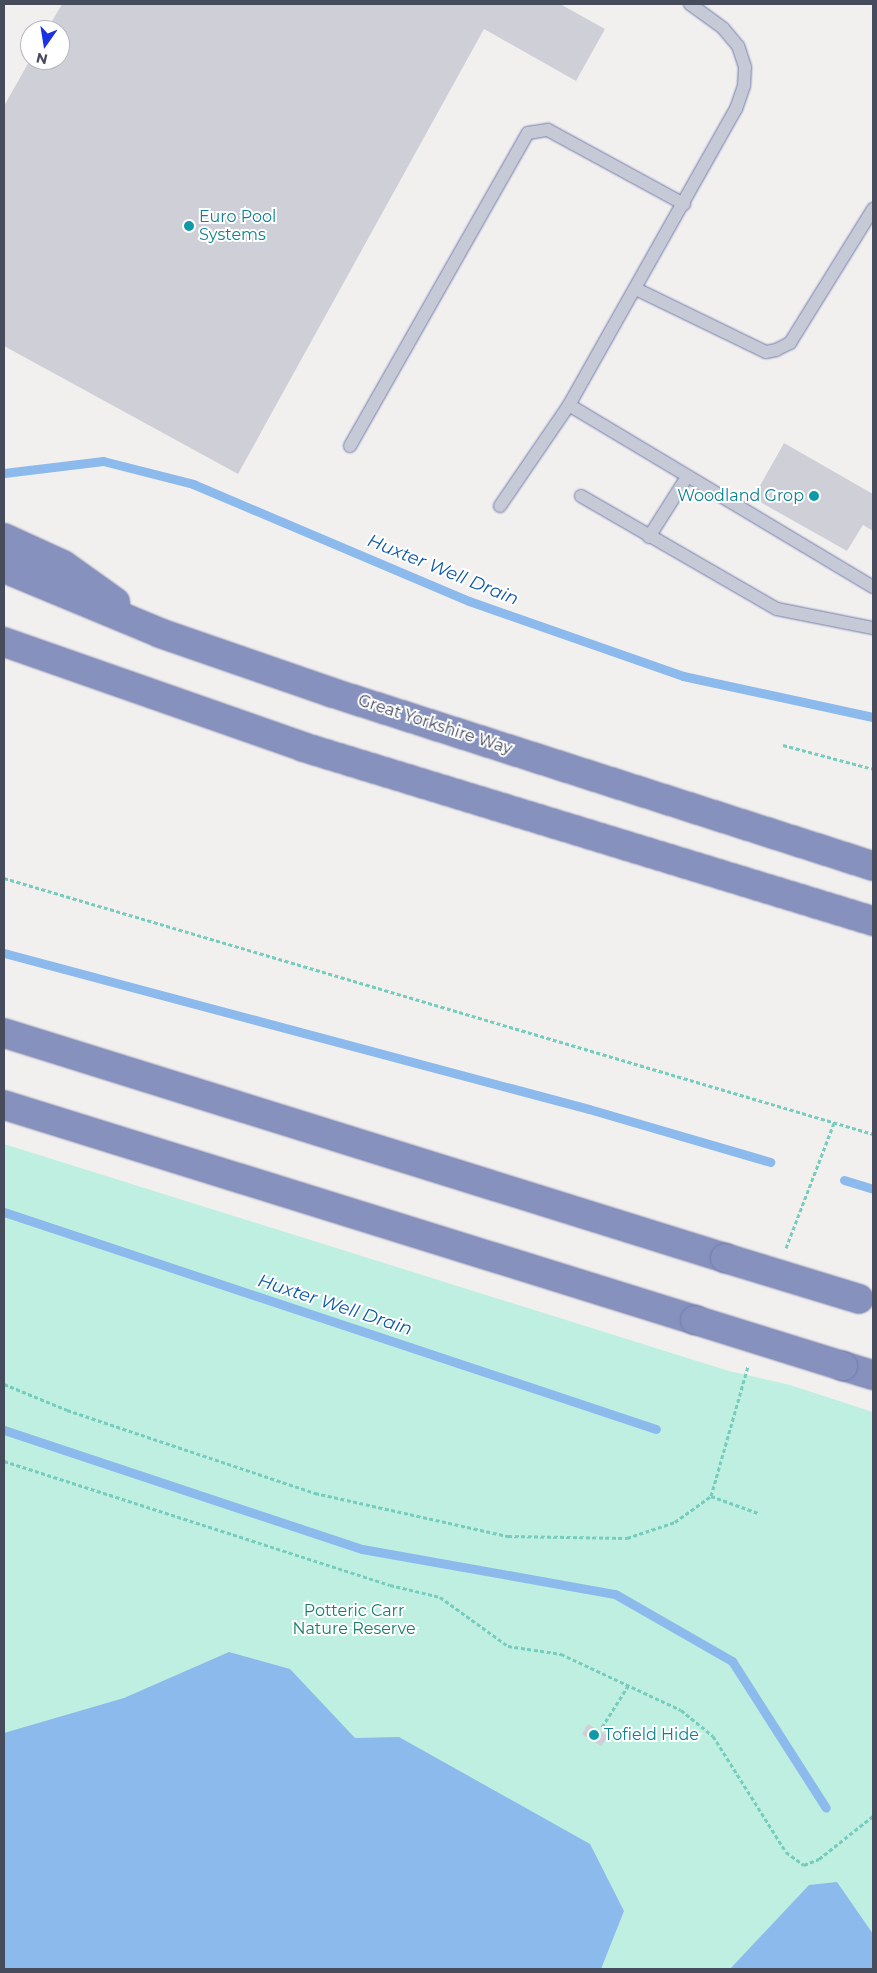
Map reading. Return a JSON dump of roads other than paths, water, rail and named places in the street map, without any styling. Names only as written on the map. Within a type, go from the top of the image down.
[{"type":"highway","points":[[4,538],[63,566],[160,633]]},
{"type":"highway","name":"Great Yorkshire Way","points":[[4,568],[160,633],[330,692],[873,866]]},
{"type":"highway","points":[[4,642],[303,747],[873,921]]},
{"type":"highway","points":[[4,1033],[866,1301]]},
{"type":"highway","points":[[4,1105],[873,1375]]},
{"type":"lane","points":[[500,506],[569,405],[736,109],[744,86],[745,67],[738,46],[723,28],[690,4]]},
{"type":"lane","points":[[350,446],[528,133],[548,130],[684,204]]},
{"type":"lane","points":[[636,289],[766,352],[776,350],[790,344],[873,209]]},
{"type":"lane","points":[[569,405],[687,478],[873,587]]},
{"type":"lane","points":[[649,537],[687,478]]},
{"type":"lane","points":[[581,496],[649,537],[777,609],[873,628]]},
{"type":"water","points":[[229,1652],[290,1669],[355,1738],[399,1737],[590,1844],[624,1911],[601,1969],[4,1969],[4,1733],[124,1698]]},
{"type":"water","points":[[837,1882],[873,1934],[873,1969],[730,1969],[809,1885]]},
{"type":"waterway","name":"Huxter Well Drain","points":[[4,473],[103,461],[193,484],[469,601],[683,676],[873,717]]},
{"type":"waterway","points":[[4,953],[589,1109],[770,1162]]},
{"type":"waterway","points":[[844,1180],[873,1189]]},
{"type":"waterway","name":"Huxter Well Drain","points":[[4,1212],[656,1429]]},
{"type":"waterway","points":[[4,1430],[362,1549],[615,1594],[732,1661],[826,1808]]},
{"type":"place","name":"Euro Pool Systems","points":[[189,226]]},
{"type":"place","name":"Woodland Grop","points":[[814,496]]},
{"type":"place","name":"Tofield Hide","points":[[594,1735]]},
{"type":"park label","name":"Potteric Carr Nature Reserve","points":[[354,1620]]}]
